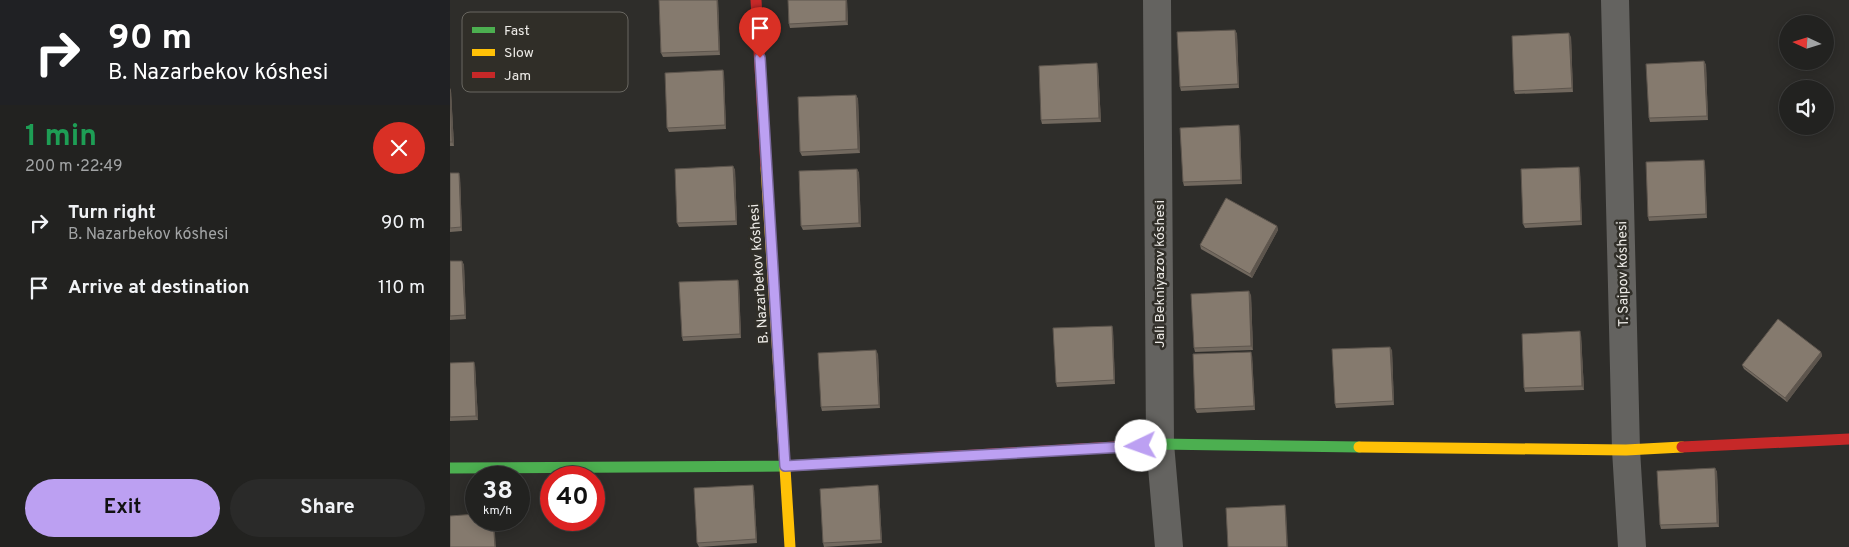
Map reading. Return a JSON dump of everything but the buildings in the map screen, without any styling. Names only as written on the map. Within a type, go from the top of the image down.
[{"type":"street","name":"B. Nazarbekov kóshesi","points":[[756,0],[790,547]]},
{"type":"street","name":"Jali Bekniyazov kóshesi","points":[[1157,0],[1160,444],[1169,547]]},
{"type":"street","name":"T. Saipov kóshesi","points":[[1616,0],[1626,450],[1632,547]]},
{"type":"street","points":[[450,468],[785,466],[1160,444],[1626,450],[1849,438]]},
{"type":"traffic: fast","points":[[1132,446],[1160,444],[1359,447]]},
{"type":"traffic: fast","points":[[450,468],[785,466],[855,462]]},
{"type":"traffic: slow","points":[[766,168],[790,547]]},
{"type":"traffic: slow","points":[[1359,447],[1626,450],[1682,447]]},
{"type":"traffic: jam","points":[[756,0],[766,168]]},
{"type":"traffic: jam","points":[[1682,447],[1849,439]]},
{"type":"traffic: jam","points":[[855,462],[1132,446]]},
{"type":"route","points":[[760,58],[785,466],[1141,446]]}]
